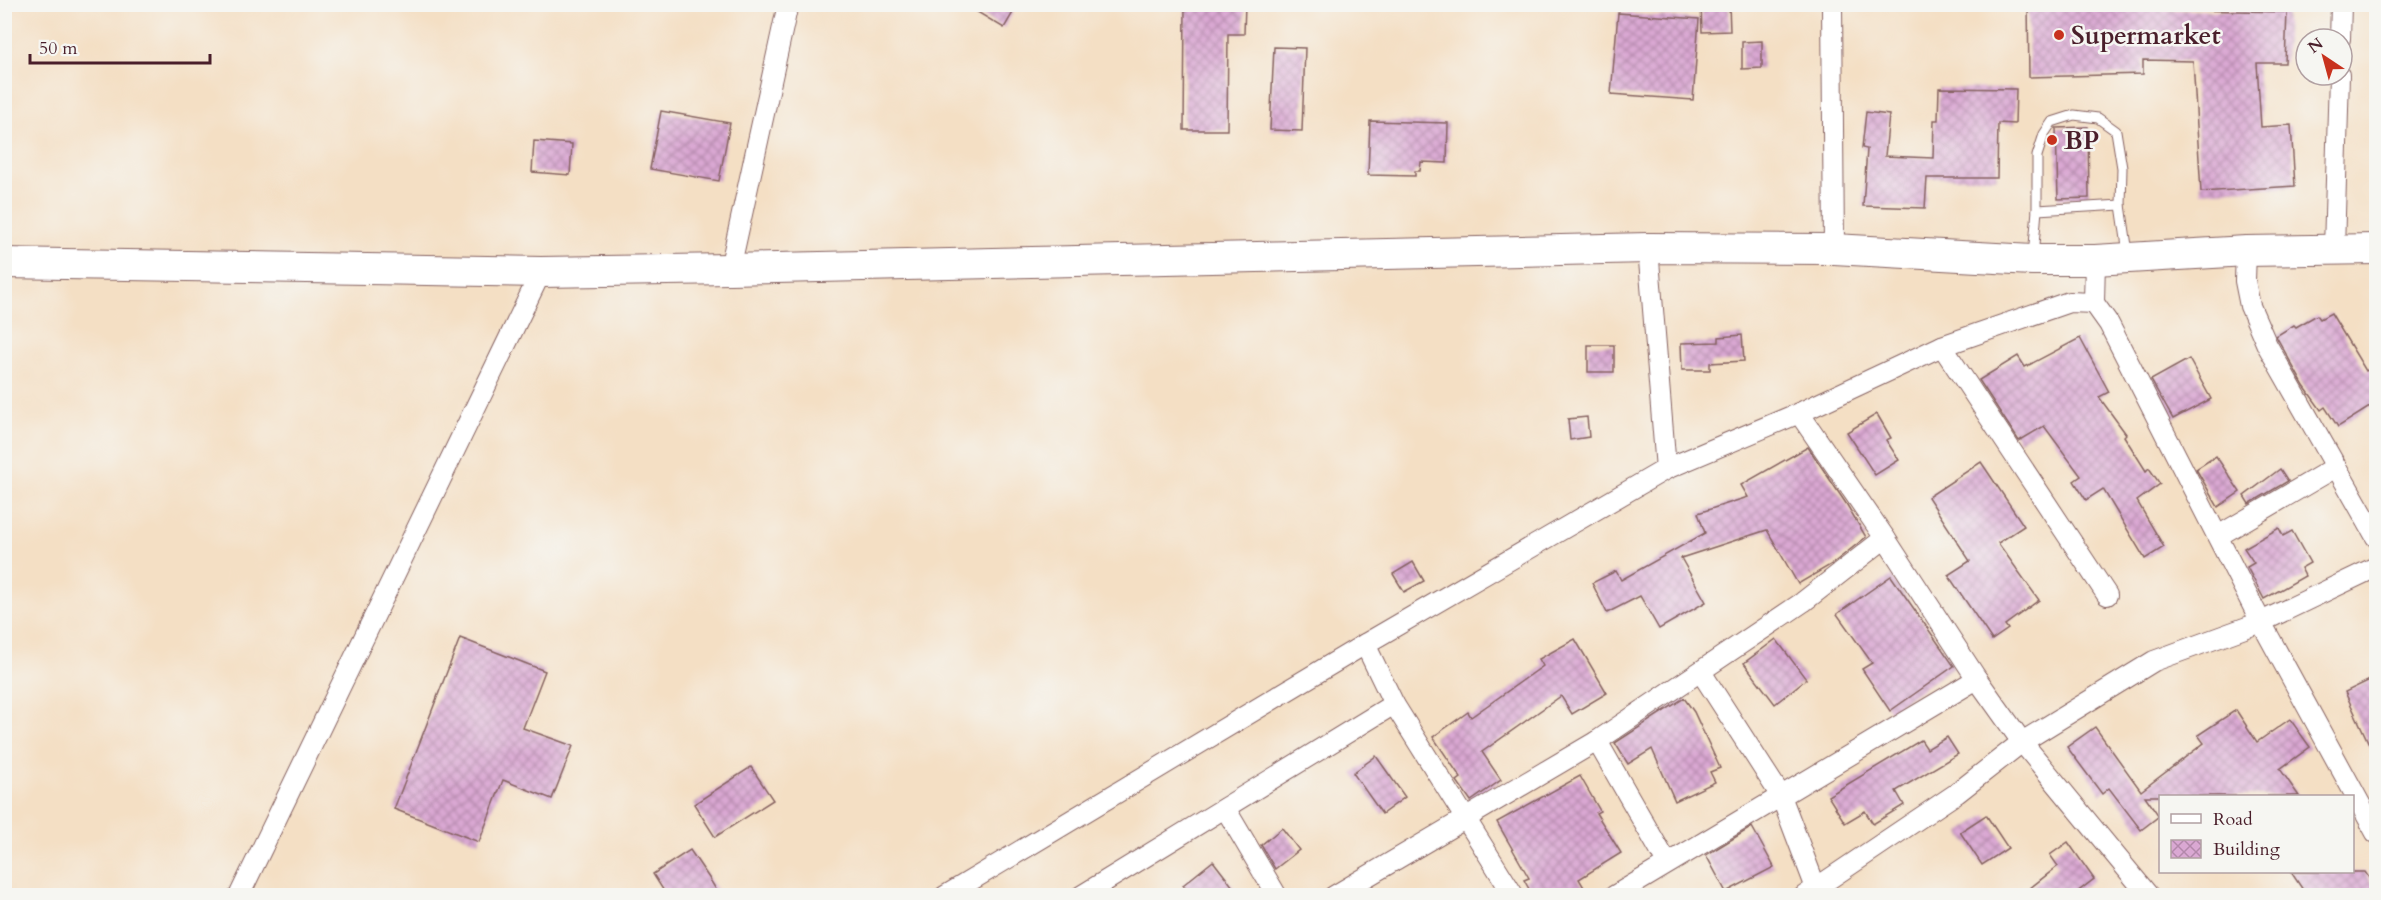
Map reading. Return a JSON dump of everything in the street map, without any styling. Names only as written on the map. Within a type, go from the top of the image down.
[{"type":"main road","points":[[4,263],[541,272],[1648,248],[1834,249],[2032,260],[2095,260],[2246,251],[2376,249]]},
{"type":"street","points":[[730,269],[788,4]]},
{"type":"street","points":[[1832,4],[1834,249]]},
{"type":"street","points":[[2340,27],[2341,4]]},
{"type":"street","points":[[2334,249],[2339,87]]},
{"type":"street","points":[[1648,248],[1666,469]]},
{"type":"street","points":[[2246,251],[2245,281],[2250,306],[2267,345],[2376,537]]},
{"type":"street","points":[[2095,260],[2094,303],[2109,324],[2261,622],[2376,833]]},
{"type":"street","points":[[239,896],[541,272]]},
{"type":"street","points":[[945,896],[1365,644],[1666,469],[1799,413],[1942,346],[2069,302],[2094,303]]},
{"type":"street","points":[[1942,346],[2107,595]]},
{"type":"street","points":[[1799,413],[1885,538],[1977,679],[2022,742],[2149,896]]},
{"type":"street","points":[[2218,536],[2336,467]]},
{"type":"street","points":[[1334,896],[1597,741],[1803,602],[1885,538]]},
{"type":"street","points":[[1701,672],[1781,796],[1813,893],[1957,793],[2022,742],[2154,661],[2261,622],[2376,567]]},
{"type":"street","points":[[1365,644],[1394,704],[1514,896]]},
{"type":"street","points":[[1614,896],[1977,679]]},
{"type":"street","points":[[1085,894],[1394,704]]},
{"type":"street","points":[[1597,741],[1667,863]]},
{"type":"street","points":[[1225,808],[1277,896]]},
{"type":"lane","points":[[2032,260],[2037,210],[2037,156],[2044,134],[2052,122],[2074,115],[2098,118],[2116,131],[2122,168],[2121,205],[2129,258]]},
{"type":"lane","points":[[2037,210],[2121,205]]},
{"type":"building","points":[[964,4],[1018,4],[1004,28]]},
{"type":"building","points":[[1185,4],[1245,4],[1244,34],[1228,34],[1227,130],[1184,130]]},
{"type":"building","points":[[1701,4],[1729,4],[1730,31],[1702,32]]},
{"type":"building","points":[[2028,4],[2142,4],[2142,9],[2287,12],[2285,63],[2257,63],[2261,127],[2291,125],[2295,186],[2201,192],[2193,61],[2143,60],[2143,74],[2029,77]]},
{"type":"building","points":[[1618,13],[1699,19],[1693,100],[1611,94]]},
{"type":"building","points":[[1762,41],[1762,68],[1742,69],[1742,42]]},
{"type":"building","points":[[1274,47],[1305,48],[1302,131],[1270,130]]},
{"type":"building","points":[[1939,88],[2016,89],[2015,124],[1998,123],[1997,178],[1927,178],[1925,208],[1863,206],[1867,149],[1862,148],[1866,112],[1889,115],[1885,156],[1933,158],[1934,120],[1938,120]]},
{"type":"building","points":[[661,111],[730,123],[719,181],[650,169]]},
{"type":"building","points":[[1370,121],[1448,123],[1447,163],[1421,162],[1420,171],[1415,171],[1415,176],[1368,175]]},
{"type":"building","points":[[2088,127],[2089,198],[2058,199],[2056,128]]},
{"type":"building","points":[[534,141],[572,144],[570,175],[532,172]]},
{"type":"building","points":[[2331,313],[2366,371],[2376,365],[2376,403],[2338,427],[2325,407],[2321,410],[2304,386],[2276,336],[2317,315],[2320,319]]},
{"type":"building","points":[[1742,335],[1744,361],[1710,363],[1710,370],[1682,370],[1681,343],[1719,342],[1719,337]]},
{"type":"building","points":[[2080,338],[2109,392],[2099,397],[2126,434],[2124,436],[2146,471],[2149,468],[2160,484],[2137,501],[2164,547],[2145,559],[2103,489],[2086,500],[2074,481],[2081,476],[2044,426],[2019,441],[1979,380],[2018,356],[2025,367]]},
{"type":"building","points":[[1588,345],[1614,345],[1614,372],[1588,372]]},
{"type":"building","points":[[2189,359],[2211,399],[2173,419],[2151,380]]},
{"type":"building","points":[[1877,414],[1891,438],[1886,440],[1899,460],[1875,475],[1847,432]]},
{"type":"building","points":[[1587,417],[1589,437],[1570,440],[1568,419]]},
{"type":"building","points":[[1808,447],[1866,537],[1832,564],[1798,584],[1767,530],[1681,558],[1706,602],[1659,629],[1640,596],[1607,613],[1592,583],[1616,571],[1621,580],[1705,533],[1698,513],[1748,497],[1741,485]]},
{"type":"building","points":[[2216,456],[2240,492],[2218,507],[2196,469]]},
{"type":"building","points":[[1981,462],[2024,526],[1998,543],[2039,600],[2005,625],[2008,629],[1992,640],[1948,575],[1970,561],[1928,497]]},
{"type":"building","points":[[2280,469],[2288,481],[2249,504],[2244,496]]},
{"type":"building","points":[[2279,528],[2283,536],[2292,531],[2310,563],[2301,568],[2305,576],[2264,599],[2247,567],[2254,563],[2244,548]]},
{"type":"building","points":[[1413,562],[1424,581],[1404,592],[1393,574]]},
{"type":"building","points":[[1891,576],[1954,666],[1890,711],[1862,669],[1872,663],[1837,614]]},
{"type":"building","points":[[460,638],[545,671],[523,728],[573,746],[552,799],[503,780],[479,842],[394,809]]},
{"type":"building","points":[[1575,639],[1607,693],[1572,714],[1561,696],[1482,752],[1501,780],[1471,801],[1457,781],[1461,778],[1433,737],[1468,712],[1471,717],[1543,666],[1539,659]]},
{"type":"building","points":[[1776,639],[1806,679],[1775,704],[1744,663]]},
{"type":"building","points":[[2376,677],[2376,759],[2345,692]]},
{"type":"building","points":[[1684,698],[1694,712],[1720,768],[1710,772],[1715,782],[1675,801],[1652,749],[1628,764],[1615,743]]},
{"type":"building","points":[[2236,710],[2257,742],[2290,719],[2310,747],[2280,769],[2298,795],[2145,796],[2159,816],[2141,830],[2109,788],[2102,794],[2067,747],[2095,727],[2141,791],[2204,743],[2198,735]]},
{"type":"building","points":[[1947,737],[1958,754],[1896,791],[1904,805],[1873,824],[1865,811],[1845,823],[1828,796],[1921,740],[1927,749]]},
{"type":"building","points":[[1376,756],[1405,797],[1382,814],[1353,773]]},
{"type":"building","points":[[751,767],[773,800],[715,837],[694,804]]},
{"type":"building","points":[[1580,776],[1600,811],[1596,813],[1621,853],[1579,879],[1589,896],[1533,896],[1524,880],[1529,878],[1497,822]]},
{"type":"building","points":[[1986,815],[2008,848],[1982,865],[1960,832]]},
{"type":"building","points":[[1752,827],[1774,867],[1726,892],[1706,855]]},
{"type":"building","points":[[1282,828],[1299,850],[1275,869],[1261,845]]},
{"type":"building","points":[[2068,842],[2094,879],[2072,896],[2020,896],[2058,866],[2050,855]]},
{"type":"building","points":[[690,850],[720,896],[667,896],[653,874]]},
{"type":"building","points":[[1213,861],[1240,896],[1192,896],[1183,885]]},
{"type":"building","points":[[2365,872],[2376,888],[2376,896],[2307,896],[2292,873]]},
{"type":"place","name":"Supermarket","points":[[2059,35]]},
{"type":"place","name":"BP","points":[[2052,140]]}]
